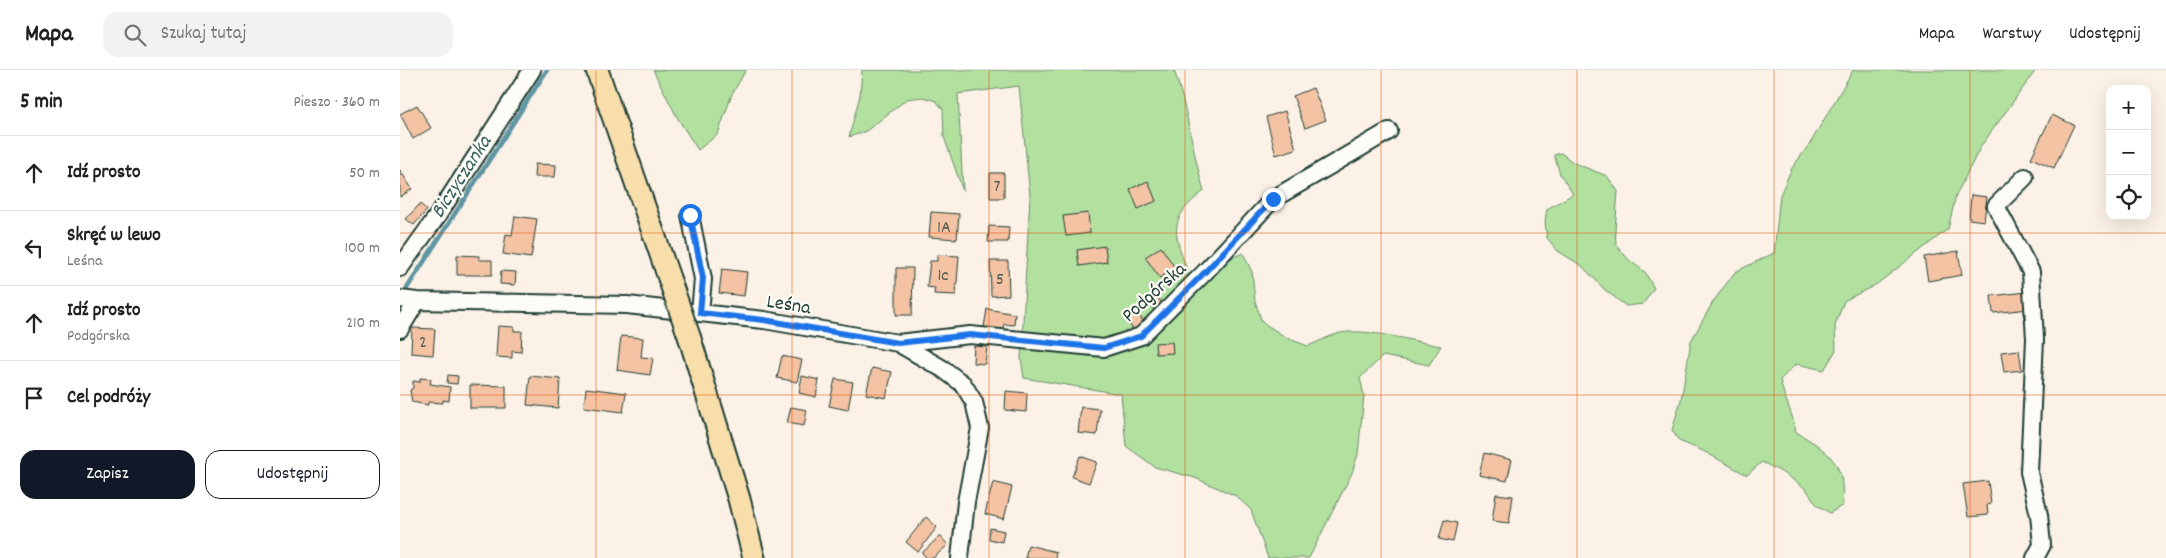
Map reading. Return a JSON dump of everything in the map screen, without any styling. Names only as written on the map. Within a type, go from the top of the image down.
[{"type":"main road","points":[[597,70],[690,339],[734,481],[754,558]]},
{"type":"street","points":[[400,268],[438,215],[532,70]]},
{"type":"street","name":"Podgórska","points":[[898,343],[970,335],[1104,348],[1141,336],[1205,272],[1273,199],[1389,132]]},
{"type":"street","points":[[2025,177],[1996,206],[2031,272],[2036,339],[2029,472],[2039,515],[2042,545],[2035,558]]},
{"type":"street","points":[[690,215],[703,278],[700,313]]},
{"type":"street","name":"Leśna","points":[[400,299],[417,301],[627,305],[764,320],[898,343],[943,369],[963,384],[974,402],[980,428],[966,502],[960,558]]},
{"type":"street","points":[[400,329],[417,301]]},
{"type":"green space","points":[[653,70],[746,70],[732,94],[718,134],[698,150],[678,119]]},
{"type":"green space","points":[[862,70],[1174,70],[1183,100],[1204,191],[1183,211],[1178,220],[1177,239],[1189,276],[1243,253],[1252,272],[1255,301],[1262,322],[1287,338],[1308,346],[1340,333],[1364,332],[1441,346],[1429,365],[1383,356],[1360,378],[1364,395],[1358,454],[1352,473],[1309,558],[1268,558],[1251,510],[1236,496],[1195,478],[1155,467],[1126,446],[1121,394],[1024,378],[1021,358],[1030,196],[1019,86],[958,94],[963,191],[944,137],[943,109],[936,101],[923,97],[907,99],[866,131],[849,137],[860,95]]},
{"type":"green space","points":[[1853,70],[2036,70],[1981,146],[1956,195],[1948,229],[1877,284],[1844,301],[1835,325],[1836,350],[1824,370],[1796,364],[1780,380],[1796,432],[1816,444],[1827,454],[1833,460],[1840,473],[1843,505],[1830,513],[1817,505],[1806,489],[1783,473],[1762,462],[1747,475],[1703,451],[1679,441],[1672,430],[1681,400],[1691,341],[1713,302],[1735,272],[1774,253],[1780,195],[1792,168],[1811,142]]},
{"type":"green space","points":[[1561,153],[1574,163],[1607,176],[1618,191],[1616,244],[1628,259],[1645,272],[1654,288],[1643,304],[1626,306],[1605,290],[1582,266],[1558,251],[1547,238],[1545,221],[1547,209],[1573,194],[1560,174],[1554,155]]},
{"type":"building","points":[[1313,88],[1326,120],[1305,128],[1293,96]]},
{"type":"building","points":[[417,105],[431,128],[413,139],[400,114]]},
{"type":"building","points":[[1285,111],[1296,149],[1276,155],[1266,117]]},
{"type":"building","points":[[2052,115],[2074,125],[2054,168],[2031,158]]},
{"type":"building","points":[[535,164],[556,165],[555,177],[534,177]]},
{"type":"building","points":[[400,170],[412,189],[400,197]]},
{"type":"building","points":[[990,173],[1004,173],[1004,198],[990,198]]},
{"type":"building","points":[[1148,181],[1156,201],[1138,209],[1130,189]]},
{"type":"building","points":[[1971,195],[1987,197],[1984,221],[1969,219]]},
{"type":"building","points":[[420,204],[427,210],[414,225],[406,219]]},
{"type":"building","points":[[931,212],[959,214],[957,239],[929,237]]},
{"type":"building","points":[[1088,213],[1090,233],[1066,236],[1063,216]]},
{"type":"building","points":[[515,216],[537,219],[531,258],[503,254],[506,234],[512,235]]},
{"type":"building","points":[[989,226],[1009,227],[1008,242],[988,242]]},
{"type":"building","points":[[1105,246],[1107,262],[1079,266],[1077,250]]},
{"type":"building","points":[[1161,247],[1175,268],[1160,278],[1145,257]]},
{"type":"building","points":[[1958,251],[1962,275],[1928,281],[1924,257]]},
{"type":"building","points":[[457,255],[479,256],[479,260],[492,260],[492,275],[457,275]]},
{"type":"building","points":[[937,255],[959,256],[956,295],[934,294],[935,288],[927,287],[930,261],[937,261]]},
{"type":"building","points":[[990,261],[1008,261],[1009,295],[991,296]]},
{"type":"building","points":[[896,268],[913,268],[912,315],[896,315]]},
{"type":"building","points":[[722,269],[747,272],[744,296],[719,293]]},
{"type":"building","points":[[501,271],[516,272],[515,285],[500,284]]},
{"type":"building","points":[[2027,292],[2028,309],[1993,313],[1991,296]]},
{"type":"building","points":[[1156,295],[1164,306],[1156,312],[1148,300]]},
{"type":"building","points":[[987,309],[1015,314],[1014,325],[1004,324],[1003,330],[984,327]]},
{"type":"building","points":[[1136,312],[1146,324],[1136,333],[1126,320]]},
{"type":"building","points":[[498,326],[514,327],[514,331],[522,331],[521,352],[512,351],[512,358],[496,357]]},
{"type":"building","points":[[412,328],[435,329],[433,355],[411,353]]},
{"type":"building","points":[[621,336],[643,338],[641,357],[653,358],[650,375],[617,370]]},
{"type":"building","points":[[1172,342],[1173,353],[1156,354],[1155,343]]},
{"type":"building","points":[[974,346],[987,347],[985,364],[973,363]]},
{"type":"building","points":[[2019,350],[2022,370],[2004,372],[2001,352]]},
{"type":"building","points":[[782,356],[802,360],[797,382],[777,378]]},
{"type":"building","points":[[872,368],[892,372],[886,398],[866,394]]},
{"type":"building","points":[[448,375],[458,376],[457,384],[447,383]]},
{"type":"building","points":[[530,376],[560,379],[558,408],[527,405]]},
{"type":"building","points":[[802,376],[819,380],[816,397],[799,393]]},
{"type":"building","points":[[420,378],[431,379],[430,384],[450,387],[449,401],[443,400],[443,403],[428,402],[428,405],[412,402],[410,390],[413,388],[413,381],[420,382]]},
{"type":"building","points":[[835,379],[853,382],[848,410],[829,406]]},
{"type":"building","points":[[470,385],[506,386],[506,408],[470,408]]},
{"type":"building","points":[[586,388],[626,393],[623,412],[584,407]]},
{"type":"building","points":[[1006,391],[1027,393],[1026,412],[1005,410]]},
{"type":"building","points":[[791,407],[807,410],[804,426],[787,423]]},
{"type":"building","points":[[1081,407],[1100,409],[1097,435],[1078,433]]},
{"type":"building","points":[[1484,453],[1512,460],[1507,481],[1479,475]]},
{"type":"building","points":[[1080,456],[1097,462],[1089,483],[1072,477]]},
{"type":"building","points":[[1988,481],[1991,504],[1987,505],[1988,515],[1968,517],[1963,484]]},
{"type":"building","points":[[993,482],[1012,487],[1004,519],[985,514]]},
{"type":"building","points":[[1496,494],[1513,496],[1509,523],[1492,521]]},
{"type":"building","points":[[926,517],[937,527],[918,552],[906,542]]},
{"type":"building","points":[[1444,520],[1457,523],[1453,542],[1439,539]]},
{"type":"building","points":[[990,528],[1004,531],[1002,542],[989,539]]},
{"type":"building","points":[[940,536],[948,545],[933,558],[927,558],[922,553]]},
{"type":"building","points":[[1028,545],[1056,552],[1055,558],[1025,558]]},
{"type":"waterway","name":"Biczyczanka","points":[[402,296],[547,70]]},
{"type":"route","points":[[690,215],[703,278],[700,313],[764,320],[898,343],[970,335],[1104,348],[1141,336],[1205,272],[1273,199]]}]
